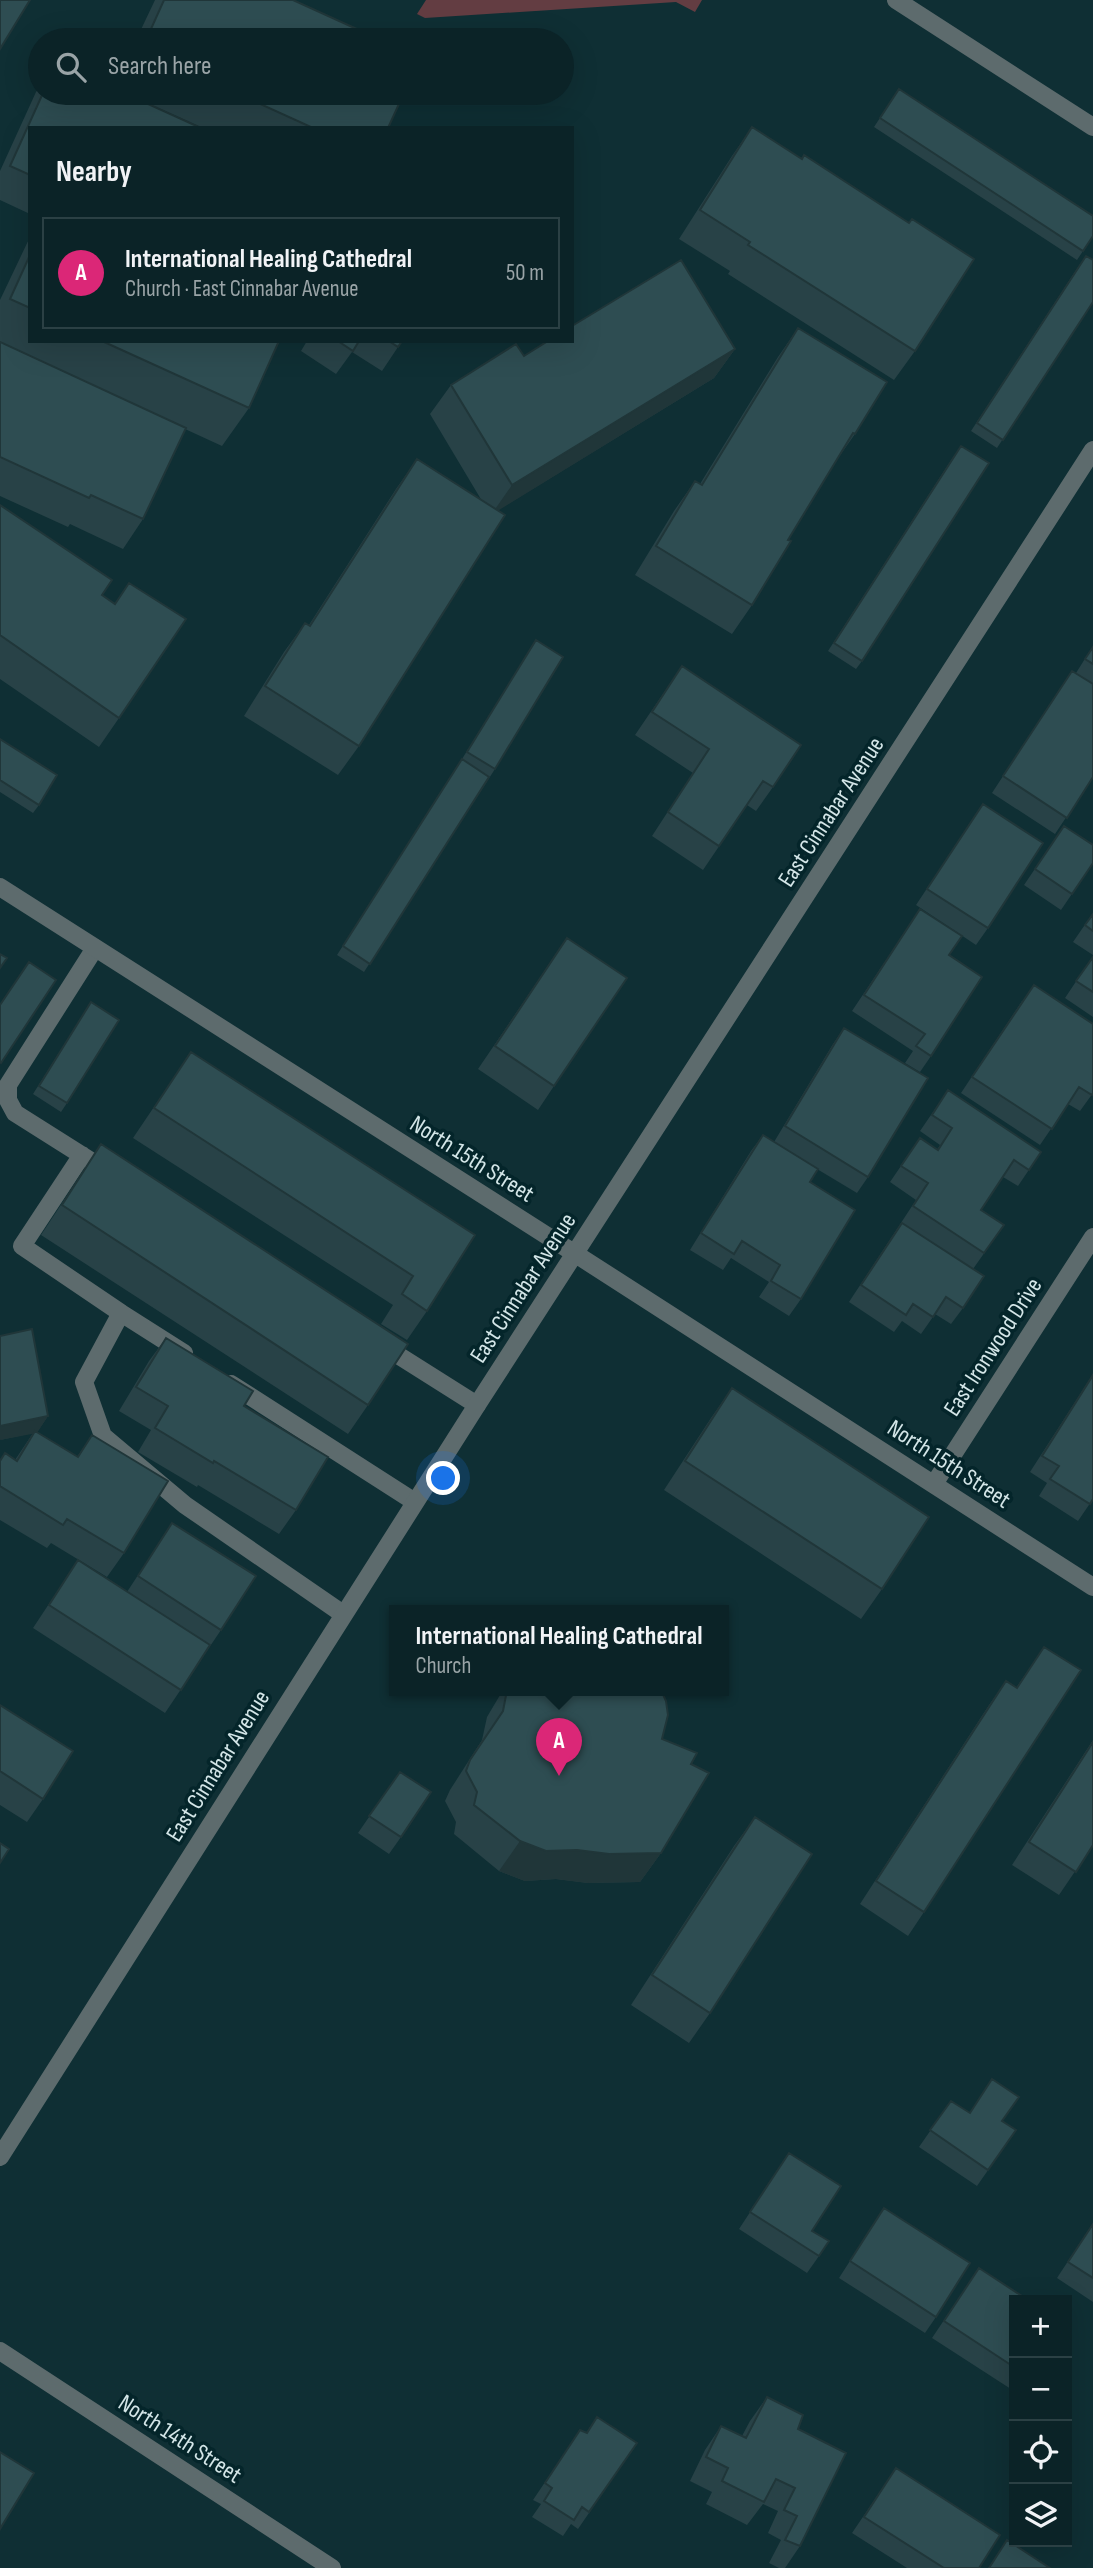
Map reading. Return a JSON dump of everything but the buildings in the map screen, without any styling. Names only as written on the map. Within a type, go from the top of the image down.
[{"type":"street","points":[[896,0],[1093,127]]},
{"type":"street","name":"East Cinnabar Avenue","points":[[0,2157],[574,1252],[1093,450]]},
{"type":"street","name":"North 15th Street","points":[[0,887],[574,1252],[1093,1587]]},
{"type":"street","points":[[95,948],[8,1085],[8,1100],[15,1113],[128,1184]]},
{"type":"street","points":[[82,1155],[22,1245],[415,1502]]},
{"type":"street","name":"East Ironwood Drive","points":[[933,1484],[1093,1237]]},
{"type":"street","points":[[121,1312],[84,1382],[103,1436],[185,1506],[343,1614]]},
{"type":"street","points":[[369,1337],[477,1405]]},
{"type":"street","name":"North 14th Street","points":[[0,2351],[332,2568]]},
{"type":"shaded area","points":[[426,0],[702,0],[695,12],[676,2],[425,18],[417,14]]},
{"type":"place","name":"International Healing Cathedral","points":[[559,1776]]}]
